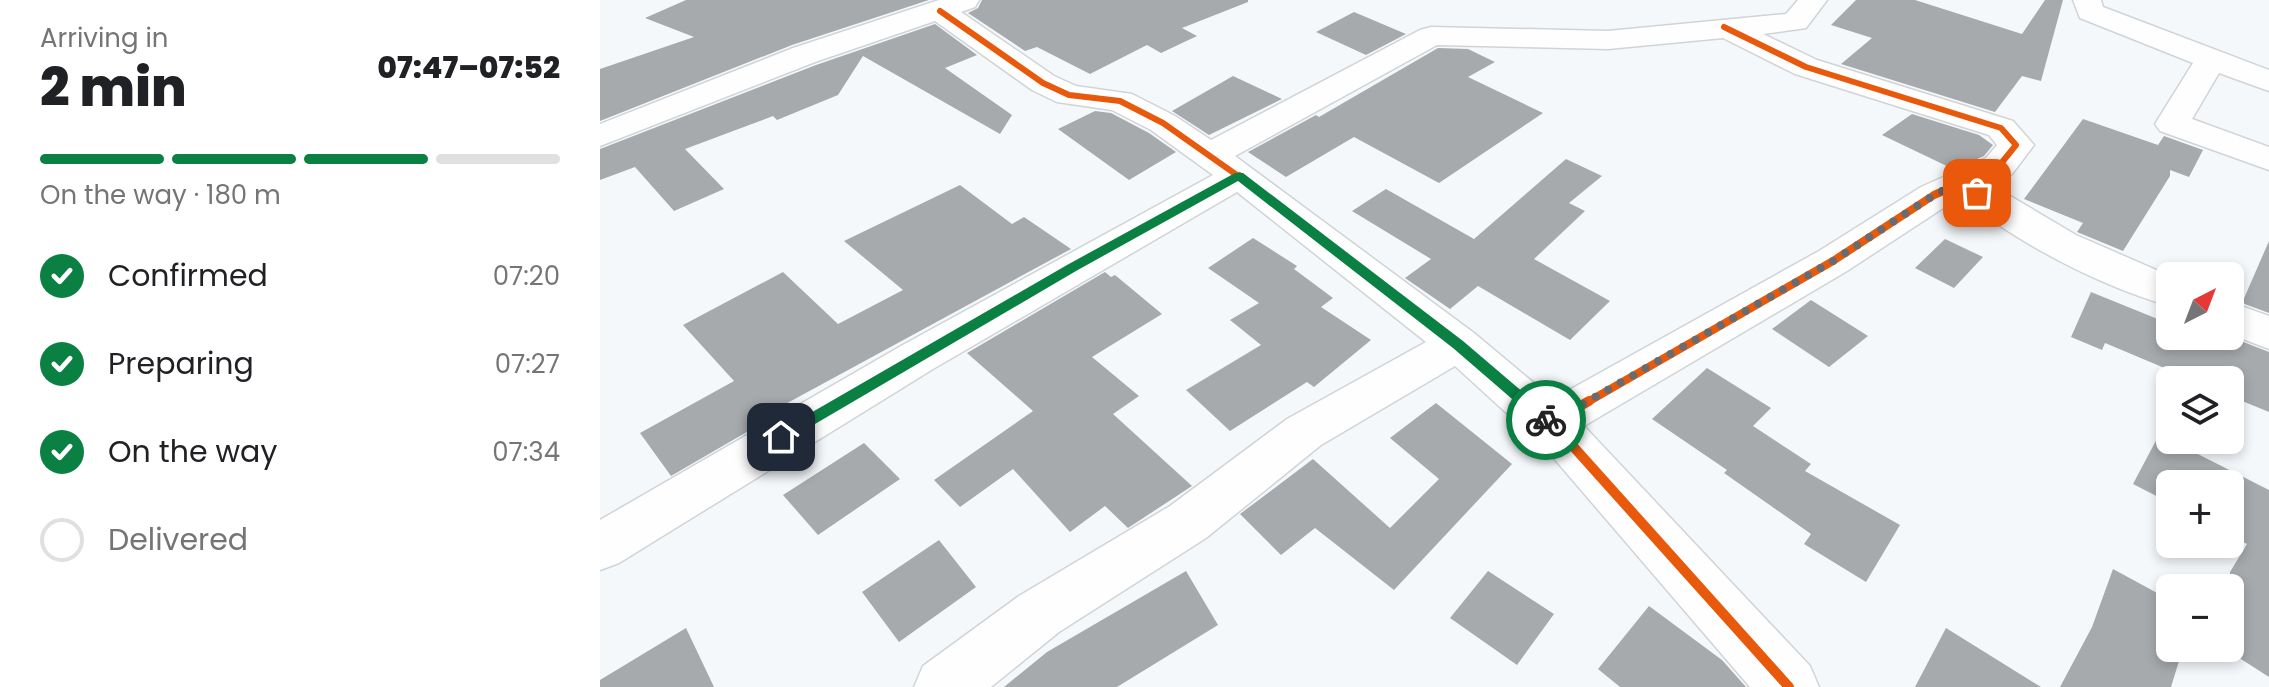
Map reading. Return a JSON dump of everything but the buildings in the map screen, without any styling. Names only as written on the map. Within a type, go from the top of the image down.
[{"type":"street","points":[[600,547],[768,444],[1071,268],[1224,166],[1431,36],[1608,40],[1795,22],[1813,0]]},
{"type":"street","points":[[2087,0],[2090,12],[2269,81]]},
{"type":"street","points":[[600,136],[804,55],[954,6],[1043,83],[1069,95],[1120,101],[1163,123],[1458,344],[1550,423],[1789,687]]},
{"type":"street","points":[[1550,423],[1833,261],[1934,195],[1999,166],[2016,145],[2001,128],[1806,67],[1724,27]]},
{"type":"street","points":[[2211,59],[2172,124],[2269,159]]},
{"type":"street","points":[[1963,181],[1991,204],[2043,236],[2156,286]]},
{"type":"street","points":[[2244,323],[2269,333]]},
{"type":"street","points":[[944,687],[1039,614],[1188,522],[1304,432],[1458,344]]},
{"type":"cycle path","points":[[940,11],[1043,83],[1069,95],[1120,101],[1163,123],[1239,176],[1458,344],[1562,434],[1789,687]]},
{"type":"cycle path","points":[[1550,423],[1833,261],[1934,195],[1999,166],[2016,145],[2001,128],[1806,67],[1724,27]]},
{"type":"way so far","points":[[1546,420],[1550,423],[1833,261],[1934,195],[1963,181],[1977,193]]},
{"type":"route","points":[[781,437],[1071,268],[1239,176],[1458,344],[1546,420]]}]
